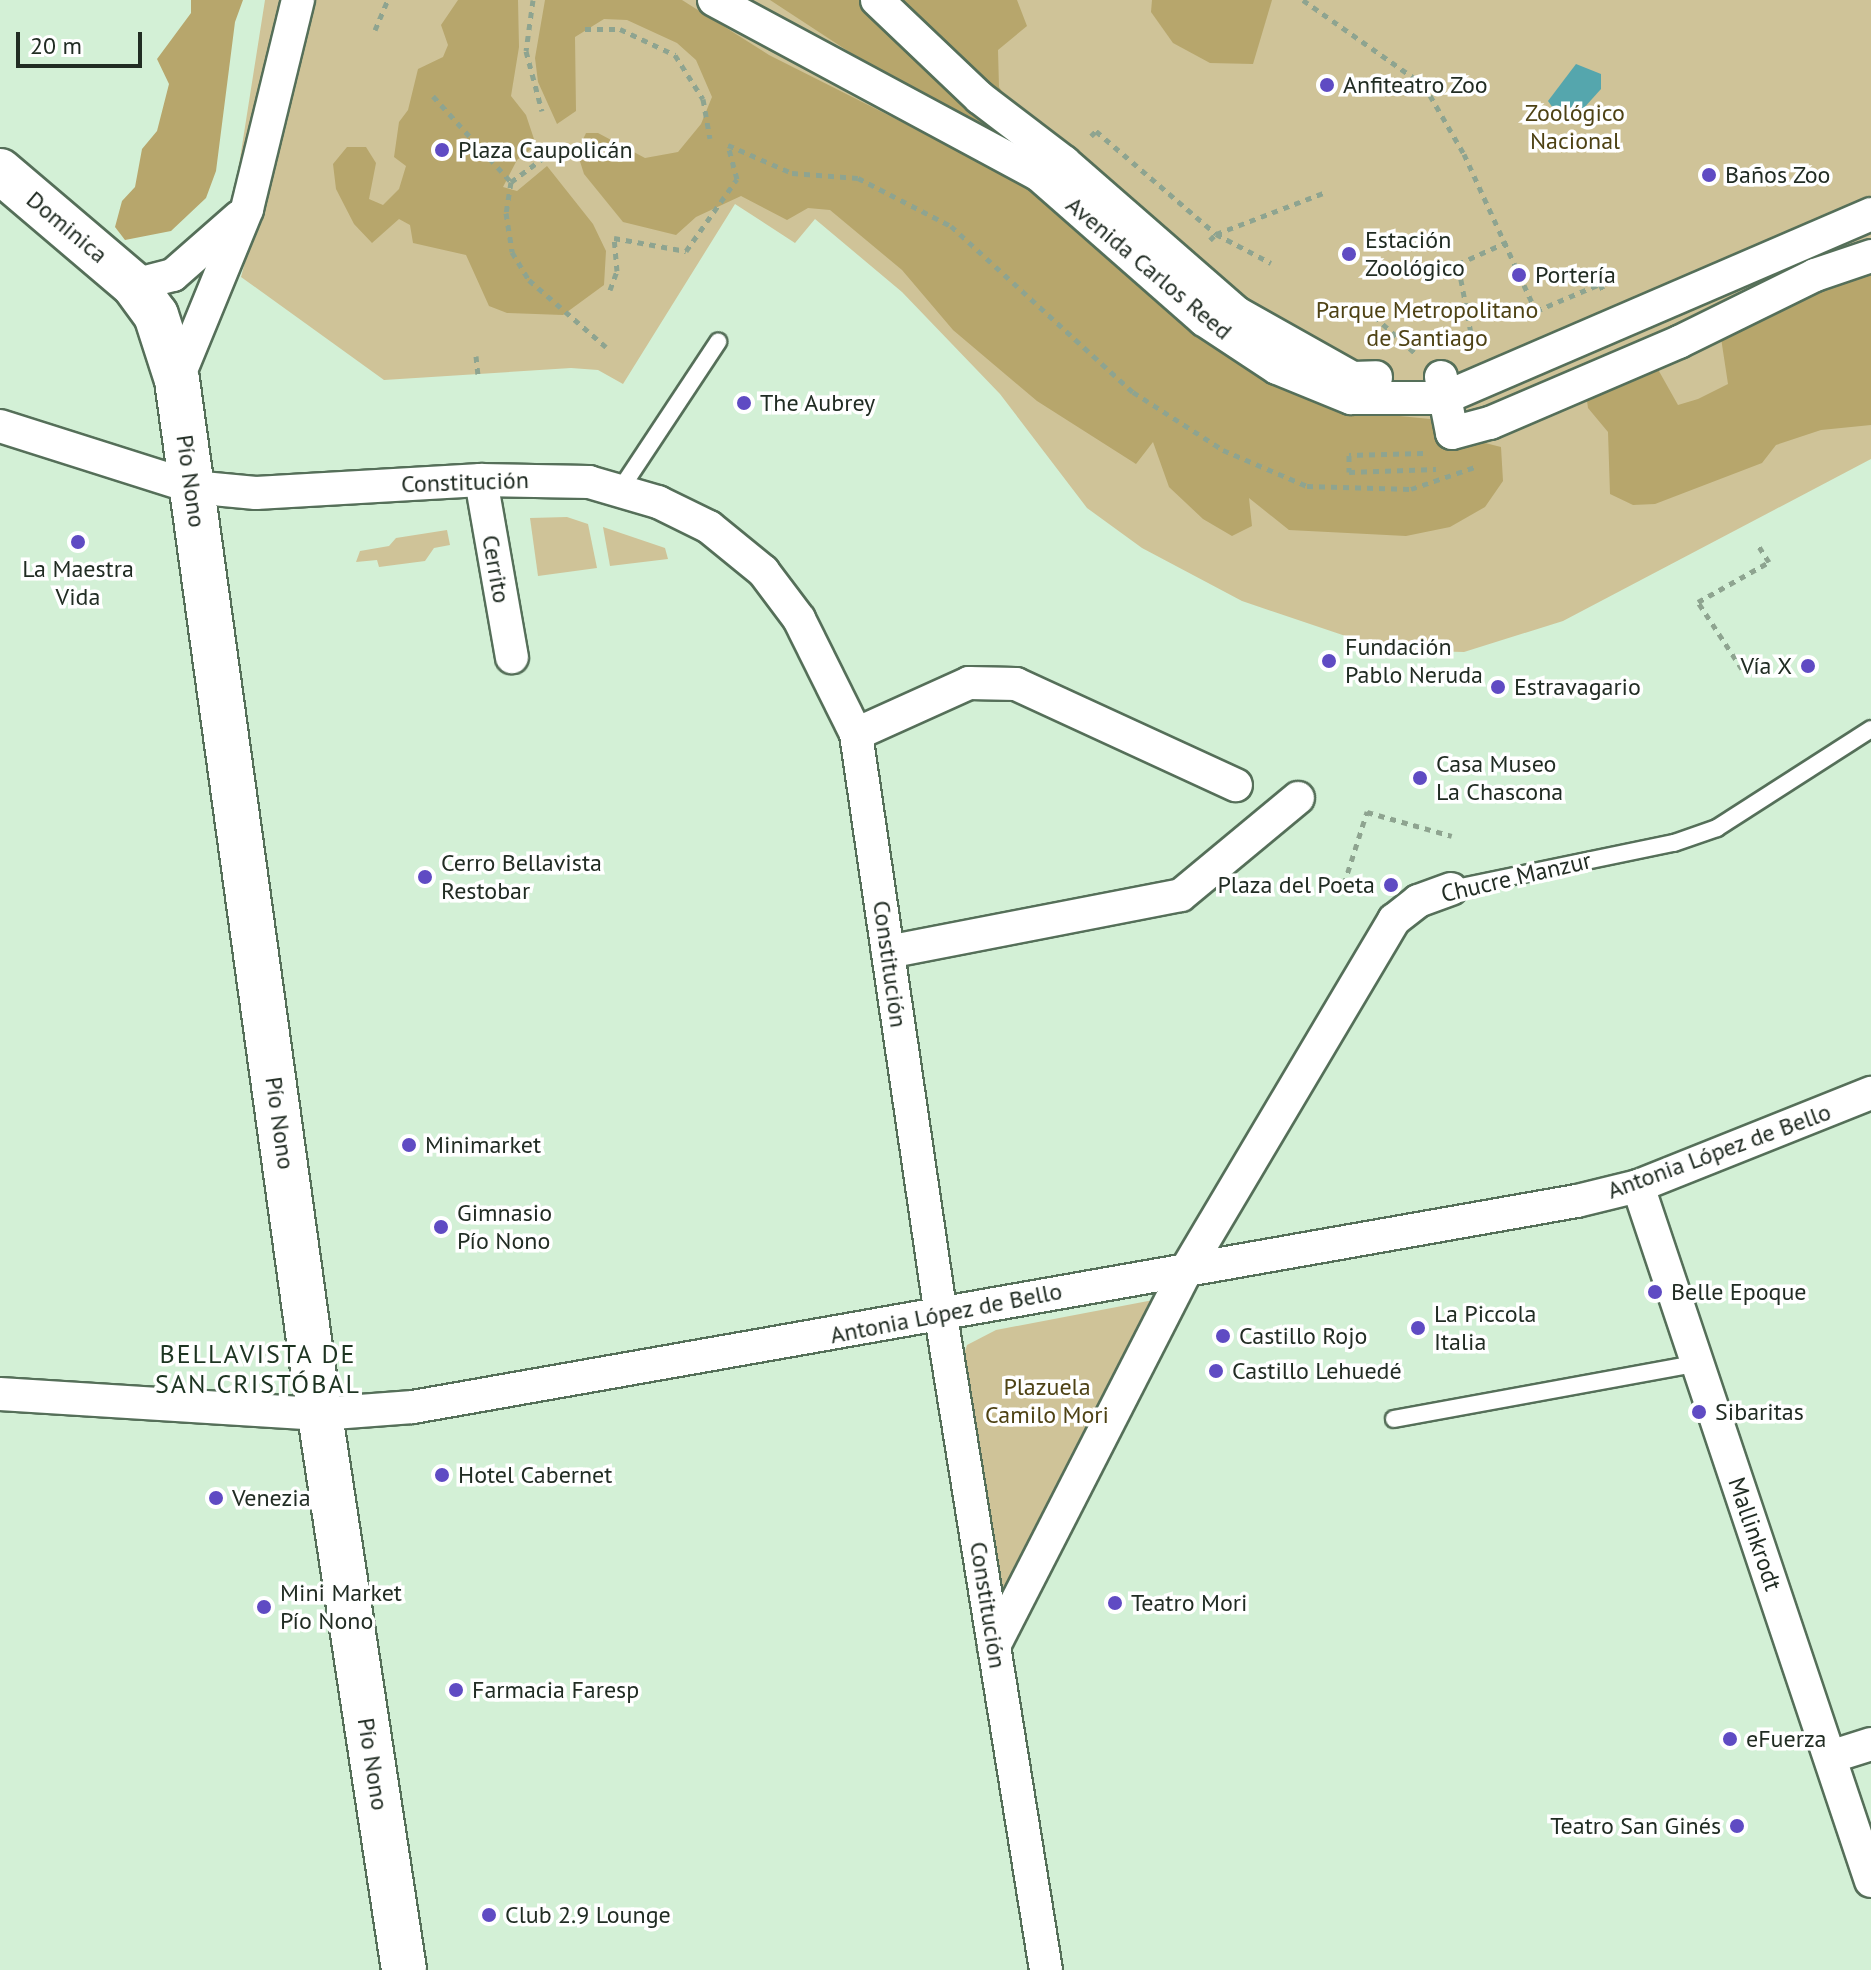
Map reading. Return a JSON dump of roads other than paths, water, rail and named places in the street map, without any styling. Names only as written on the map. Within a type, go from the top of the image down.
[{"type":"main road","name":"Dominica","points":[[0,171],[134,285]]},
{"type":"main road","name":"Pío Nono","points":[[134,285],[156,315],[177,380],[320,1414],[404,1970]]},
{"type":"street","points":[[177,380],[247,209],[298,0]]},
{"type":"street","name":"Avenida Carlos Reed","points":[[714,0],[1039,175],[1204,320],[1277,368],[1351,398],[1480,382],[1871,214]]},
{"type":"street","points":[[877,0],[980,98],[1064,162],[1237,313],[1353,378],[1443,387],[1452,433],[1573,389],[1815,275],[1871,256]]},
{"type":"street","points":[[134,285],[173,275],[247,209]]},
{"type":"street","name":"Constitución","points":[[0,426],[192,487],[256,493],[481,480],[557,479],[620,490],[709,527],[763,571],[799,619],[856,734],[941,1316],[1046,1970]]},
{"type":"street","name":"Cerrito","points":[[481,480],[512,657]]},
{"type":"street","points":[[856,734],[969,683],[1016,684],[1236,785]]},
{"type":"street","points":[[888,952],[1181,895],[1298,798]]},
{"type":"street","name":"Chucre Manzur","points":[[994,1646],[1188,1267],[1394,920],[1418,901],[1451,889]]},
{"type":"street","name":"Antonia López de Bello","points":[[0,1394],[320,1414],[413,1407],[941,1316],[1188,1267],[1522,1211],[1638,1186],[1871,1093]]},
{"type":"street","name":"Mallinkrodt","points":[[1638,1186],[1871,1881]]},
{"type":"street","points":[[1830,1757],[1871,1744]]},
{"type":"lane","points":[[620,490],[718,342]]},
{"type":"lane","name":"Chucre Manzur","points":[[1451,889],[1674,843],[1717,828],[1871,729]]},
{"type":"lane","points":[[1394,1419],[1698,1363]]},
{"type":"water","points":[[1576,64],[1601,74],[1601,89],[1574,119],[1560,118],[1548,101]]},
{"type":"place","name":"Anfiteatro Zoo","points":[[1327,85]]},
{"type":"place","name":"Plaza Caupolicán","points":[[442,150]]},
{"type":"place","name":"Baños Zoo","points":[[1709,175]]},
{"type":"place","name":"Estación Zoológico","points":[[1349,254]]},
{"type":"place","name":"Portería","points":[[1519,275]]},
{"type":"place","name":"The Aubrey","points":[[744,403]]},
{"type":"place","name":"La Maestra Vida","points":[[78,542]]},
{"type":"place","name":"Fundación Pablo Neruda","points":[[1329,661]]},
{"type":"place","name":"Vía X","points":[[1808,666]]},
{"type":"place","name":"Estravagario","points":[[1498,687]]},
{"type":"place","name":"Casa Museo La Chascona","points":[[1420,778]]},
{"type":"place","name":"Cerro Bellavista Restobar","points":[[425,877]]},
{"type":"place","name":"Plaza del Poeta","points":[[1391,885]]},
{"type":"place","name":"Minimarket","points":[[409,1145]]},
{"type":"place","name":"Gimnasio Pío Nono","points":[[441,1227]]},
{"type":"place","name":"Belle Epoque","points":[[1655,1292]]},
{"type":"place","name":"La Piccola Italia","points":[[1418,1328]]},
{"type":"place","name":"Castillo Rojo","points":[[1223,1336]]},
{"type":"place","name":"Castillo Lehuedé","points":[[1216,1371]]},
{"type":"place","name":"Sibaritas","points":[[1699,1412]]},
{"type":"place","name":"Hotel Cabernet","points":[[442,1475]]},
{"type":"place","name":"Venezia","points":[[216,1498]]},
{"type":"place","name":"Teatro Mori","points":[[1115,1603]]},
{"type":"place","name":"Mini Market Pío Nono","points":[[264,1607]]},
{"type":"place","name":"Farmacia Faresp","points":[[456,1690]]},
{"type":"place","name":"eFuerza","points":[[1730,1739]]},
{"type":"place","name":"Teatro San Ginés","points":[[1737,1826]]},
{"type":"place","name":"Club 2.9 Lounge","points":[[489,1915]]},
{"type":"district","name":"BELLAVISTA DE SAN CRISTÓBAL","points":[[258,1369]]},
{"type":"park label","name":"Zoológico Nacional","points":[[1575,127]]},
{"type":"park label","name":"Parque Metropolitano de Santiago","points":[[1427,324]]},
{"type":"park label","name":"Plazuela Camilo Mori","points":[[1047,1401]]}]
